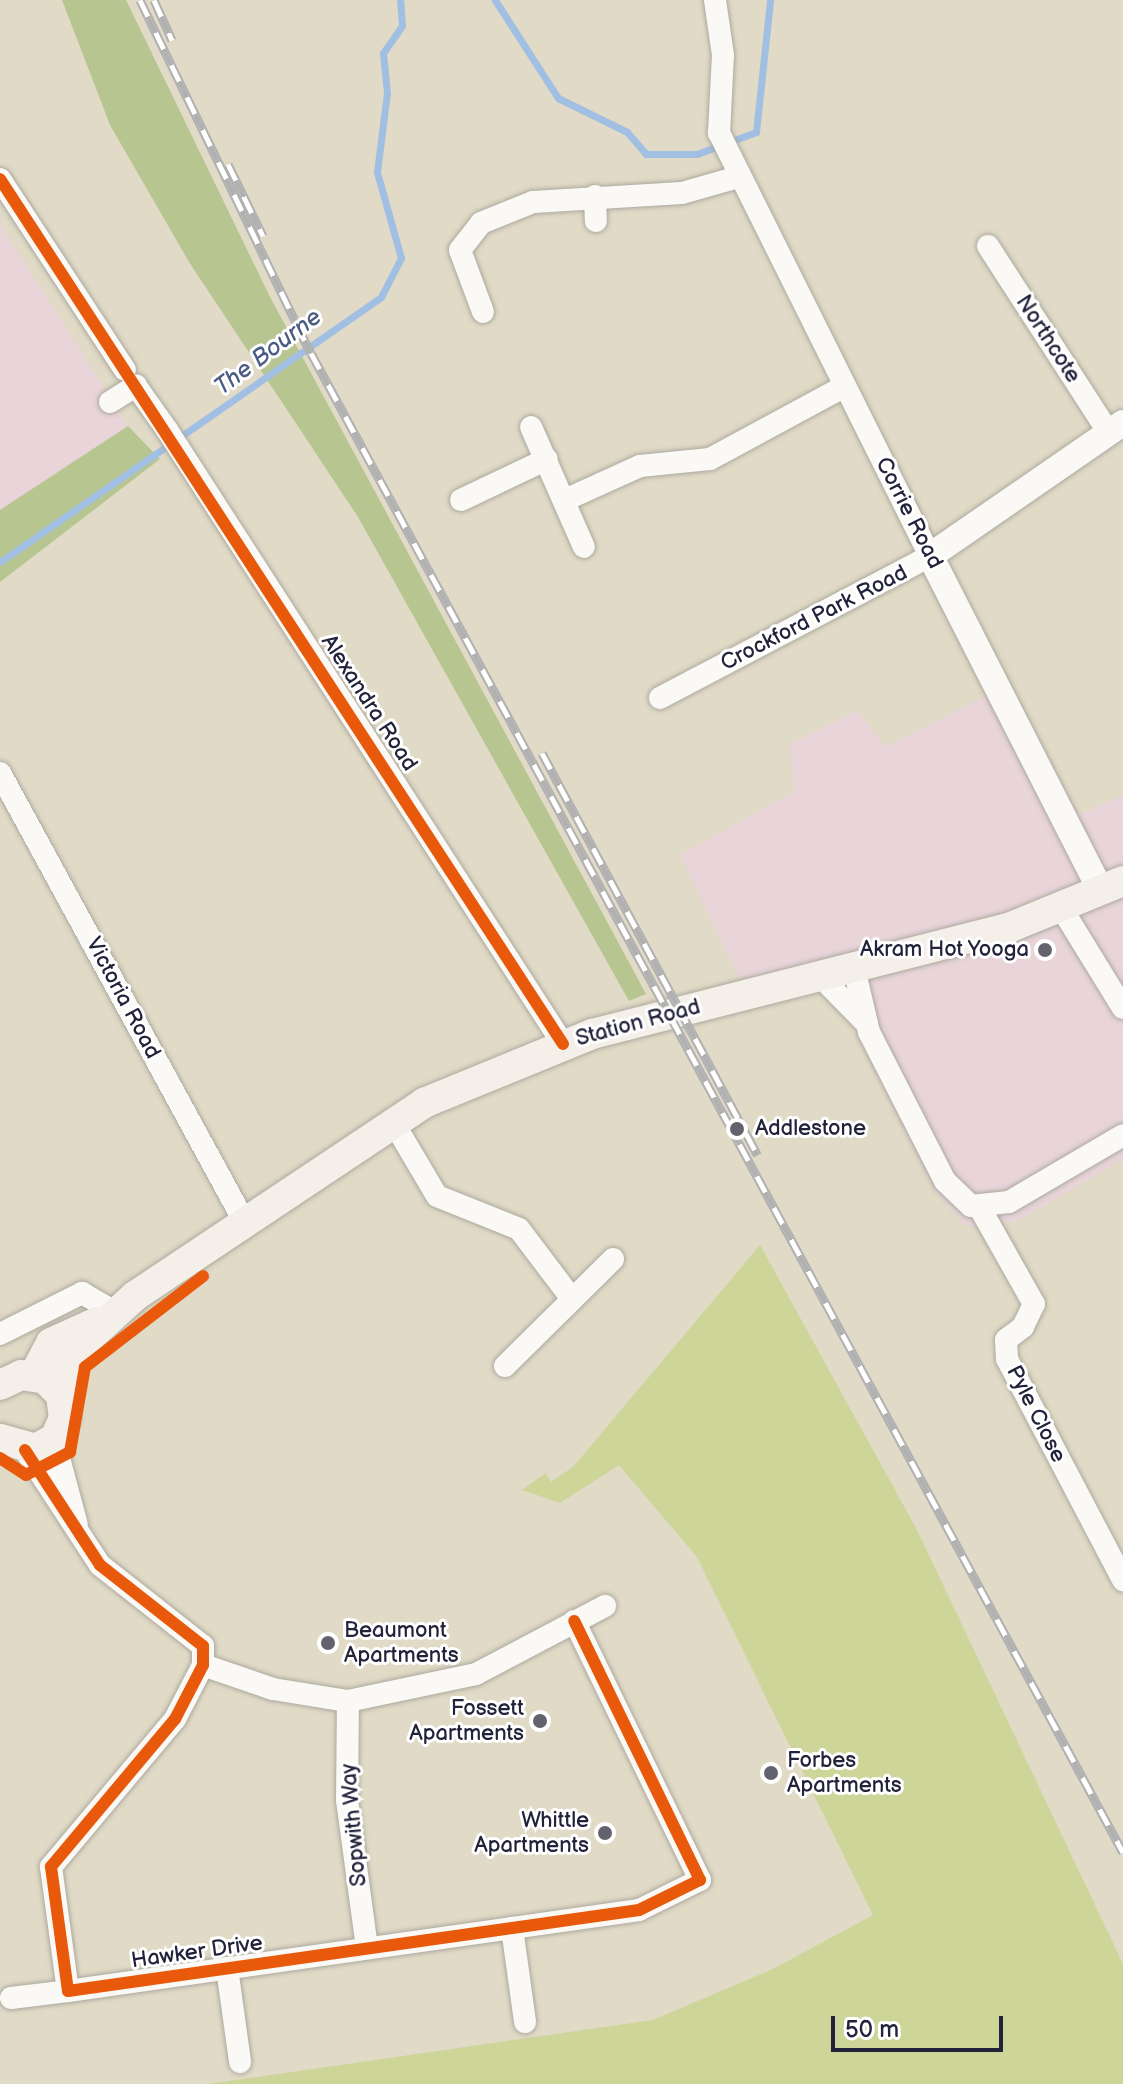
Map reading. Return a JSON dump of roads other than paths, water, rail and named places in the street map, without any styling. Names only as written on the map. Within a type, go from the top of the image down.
[{"type":"main road","name":"Station Road","points":[[11,1376],[51,1343],[111,1315],[392,1120],[563,1044],[821,977],[1062,909],[1112,886]]},
{"type":"main road","name":"Station Road","points":[[61,1429],[64,1369],[111,1315]]},
{"type":"main road","points":[[11,1376],[61,1395]]},
{"type":"main road","points":[[7,1443],[46,1445],[61,1429]]},
{"type":"street","name":"Corrie Road","points":[[715,0],[723,55],[719,133],[734,168],[930,556],[1112,886]]},
{"type":"street","points":[[483,312],[462,240],[481,223],[533,202],[682,193],[734,168]]},
{"type":"street","points":[[0,179],[125,370]]},
{"type":"street","points":[[595,196],[596,221]]},
{"type":"street","name":"Northcote","points":[[988,246],[1116,428]]},
{"type":"street","name":"Alexandra Road","points":[[110,402],[136,386],[563,1044]]},
{"type":"street","points":[[565,500],[640,466],[710,459],[845,386]]},
{"type":"street","points":[[531,427],[584,547]]},
{"type":"street","name":"Crockford Park Road","points":[[660,698],[930,556],[1116,428]]},
{"type":"street","points":[[461,500],[547,459]]},
{"type":"street","name":"Victoria Road","points":[[0,773],[245,1223]]},
{"type":"street","points":[[1062,909],[1123,1008]]},
{"type":"street","points":[[854,968],[864,1020],[945,1181],[981,1210],[1009,1202],[1117,1144]]},
{"type":"street","points":[[821,977],[864,1020]]},
{"type":"street","points":[[392,1120],[437,1196],[519,1229],[572,1299]]},
{"type":"street","name":"Pyle Close","points":[[981,1210],[1034,1304],[1023,1327],[1006,1340],[1007,1359],[1123,1580]]},
{"type":"street","points":[[505,1366],[613,1259]]},
{"type":"street","points":[[0,1334],[82,1293],[111,1315]]},
{"type":"street","points":[[61,1429],[59,1458],[83,1544]]},
{"type":"street","points":[[7,1443],[83,1544],[144,1605],[203,1646],[203,1665],[175,1719],[51,1867],[68,1991]]},
{"type":"street","points":[[203,1665],[273,1689],[348,1701],[476,1674],[605,1606]]},
{"type":"street","name":"Hawker Drive","points":[[11,1998],[639,1910],[700,1880],[574,1621]]},
{"type":"street","name":"Sopwith Way","points":[[348,1701],[347,1800],[367,1948]]},
{"type":"street","points":[[512,1928],[525,2022]]},
{"type":"street","points":[[227,1968],[240,2062]]},
{"type":"waterway","name":"The Bourne","points":[[0,562],[381,297],[401,258],[377,172],[387,93],[383,53],[402,26],[400,0]]},
{"type":"waterway","name":"The Bourne","points":[[495,0],[558,98],[627,132],[646,154],[697,154],[756,132],[770,0]]},
{"type":"railway","points":[[140,0],[311,353],[1123,1852]]},
{"type":"railway","points":[[154,0],[172,40]]},
{"type":"railway","points":[[228,164],[263,236]]},
{"type":"railway","points":[[542,753],[758,1155]]},
{"type":"place","name":"Akram Hot Yooga","points":[[1045,950]]},
{"type":"place","name":"Addlestone","points":[[737,1129]]},
{"type":"place","name":"Beaumont Apartments","points":[[328,1643]]},
{"type":"place","name":"Fossett Apartments","points":[[540,1721]]},
{"type":"place","name":"Forbes Apartments","points":[[771,1773]]},
{"type":"place","name":"Whittle Apartments","points":[[605,1833]]}]
